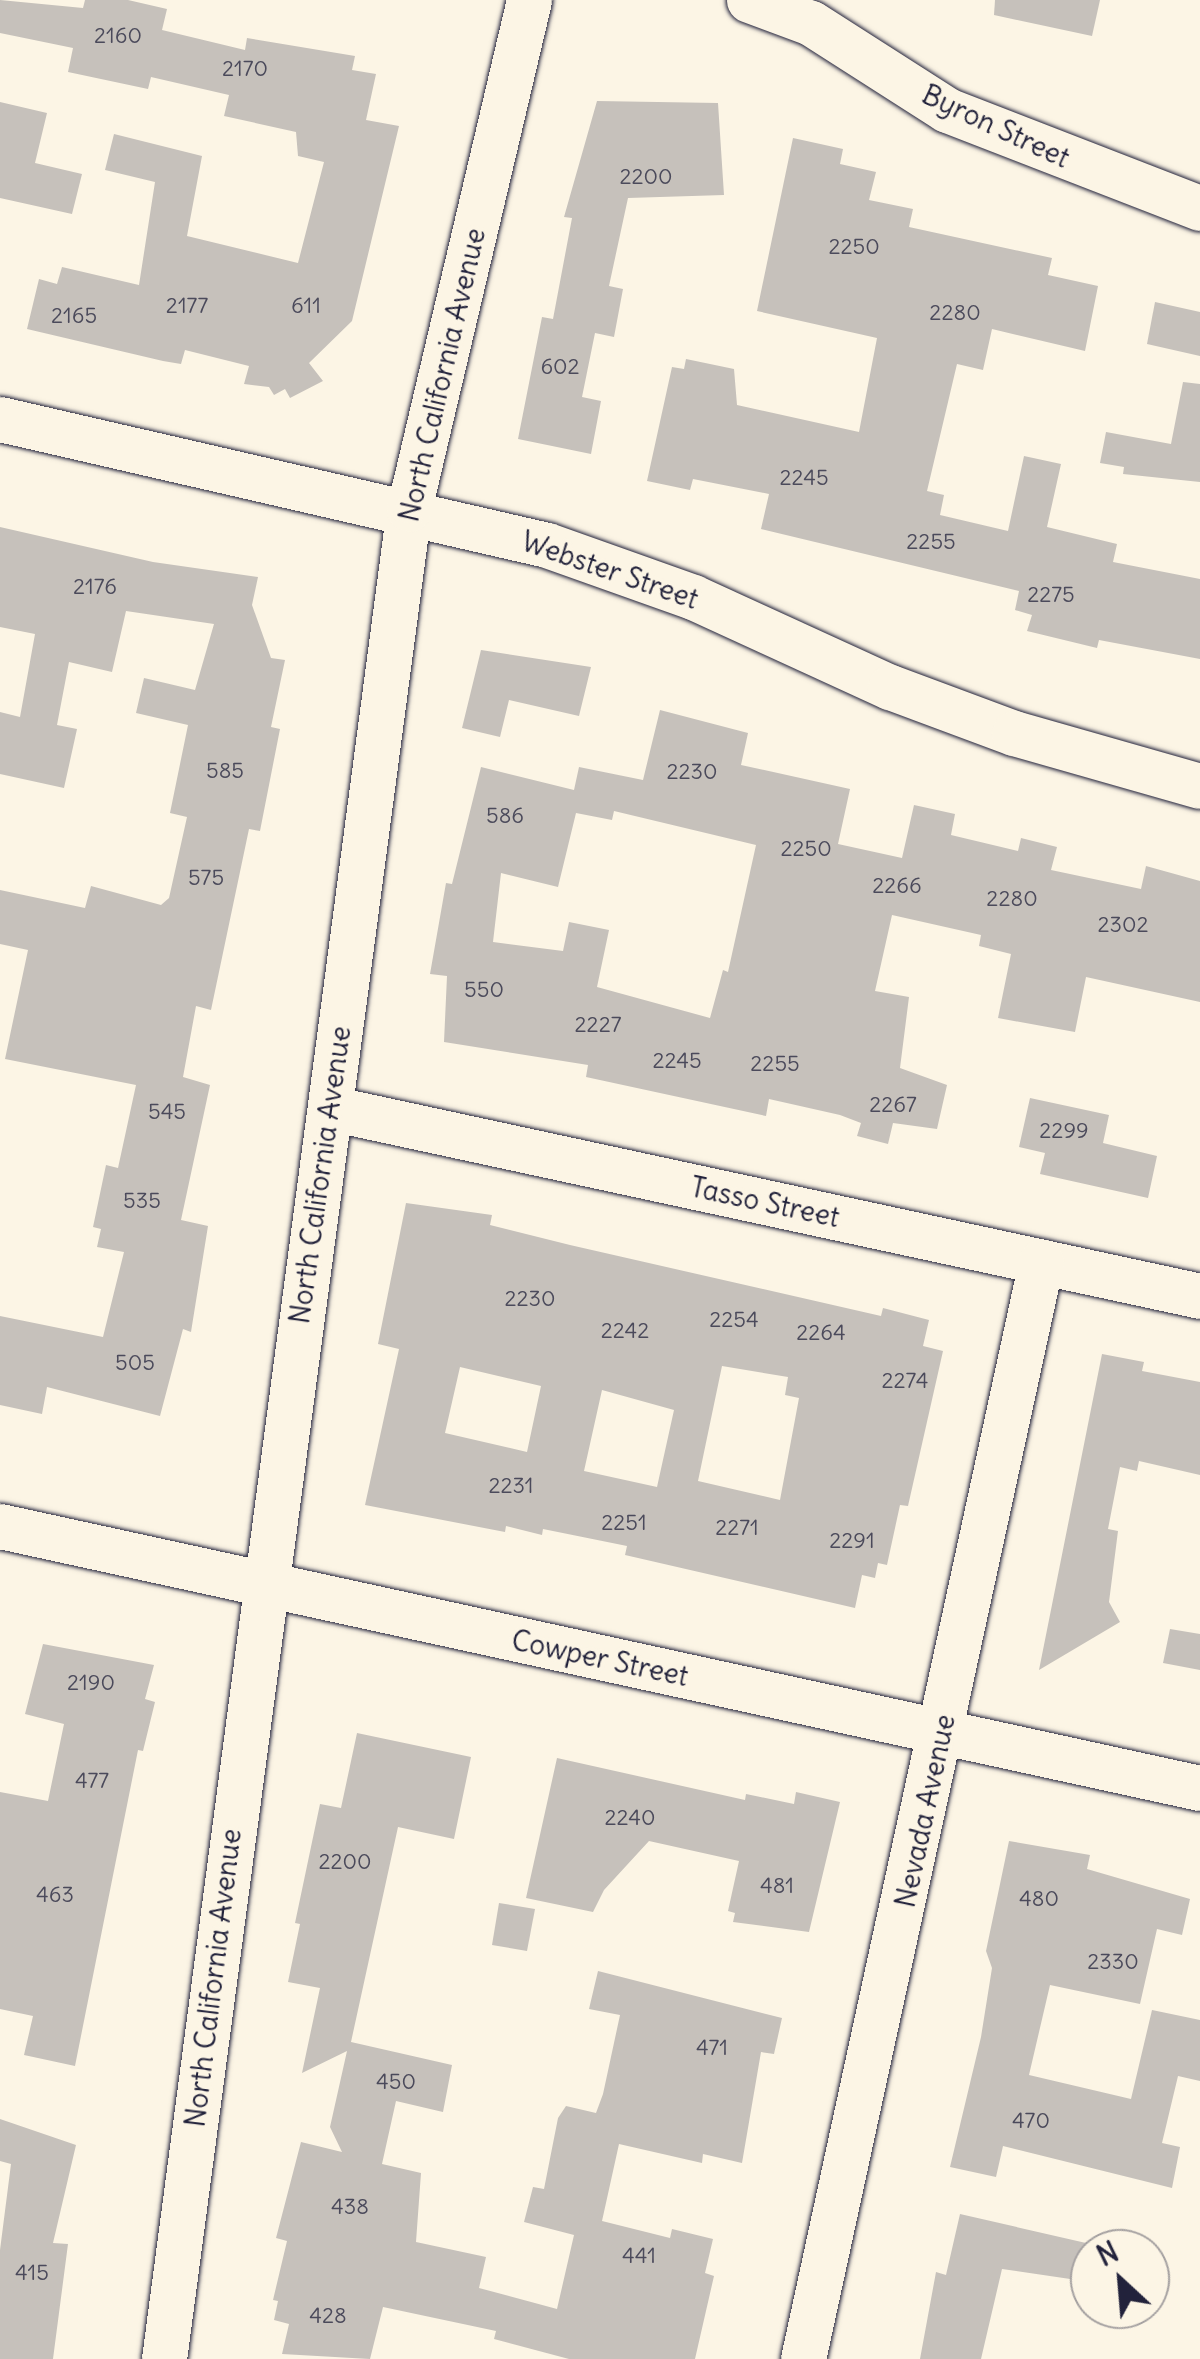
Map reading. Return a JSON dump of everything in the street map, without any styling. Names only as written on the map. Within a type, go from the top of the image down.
[{"type":"street","name":"North California Avenue","points":[[164,2359],[409,510],[529,0]]},
{"type":"street","name":"Byron Street","points":[[748,0],[811,23],[946,110],[1200,208]]},
{"type":"street","name":"Webster Street","points":[[0,419],[409,510],[605,563],[1014,734],[1200,786]]},
{"type":"street","name":"Tasso Street","points":[[330,1108],[1200,1296]]},
{"type":"street","name":"Nevada Avenue","points":[[803,2359],[1041,1262]]},
{"type":"street","name":"Cowper Street","points":[[0,1526],[1200,1788]]},
{"type":"building","points":[[0,0],[83,8],[85,0],[128,0],[167,9],[162,30],[245,50],[247,38],[355,56],[352,70],[376,74],[366,120],[399,126],[352,321],[309,363],[323,381],[290,398],[285,389],[274,395],[269,387],[244,384],[249,366],[185,350],[181,364],[163,361],[27,329],[39,279],[57,284],[62,267],[139,285],[155,182],[105,170],[114,134],[202,156],[187,236],[298,263],[324,162],[298,156],[296,132],[224,116],[229,95],[151,77],[148,89],[68,72],[73,48],[0,33]]},
{"type":"building","points":[[995,0],[1100,0],[1092,36],[994,15]]},
{"type":"building","points":[[597,101],[718,103],[724,195],[628,198],[609,286],[623,289],[614,337],[595,333],[582,397],[601,401],[591,454],[518,439],[542,317],[553,319],[572,218],[564,217]]},
{"type":"building","points":[[0,102],[47,113],[35,163],[82,174],[72,214],[0,198]]},
{"type":"building","points":[[793,138],[843,149],[840,164],[876,172],[869,200],[913,209],[909,227],[1052,258],[1048,275],[1098,286],[1085,351],[992,329],[983,370],[957,364],[927,491],[944,495],[940,515],[1008,531],[1024,456],[1061,464],[1047,527],[1117,544],[1113,562],[1200,579],[1200,659],[1099,640],[1097,648],[1027,631],[1032,615],[1015,610],[1019,591],[761,529],[769,494],[693,479],[690,490],[647,481],[672,367],[684,369],[686,359],[734,369],[737,405],[859,432],[877,338],[757,311]]},
{"type":"building","points":[[1155,302],[1200,312],[1200,356],[1147,344]]},
{"type":"building","points":[[1183,382],[1200,384],[1200,482],[1123,474],[1124,467],[1100,463],[1106,432],[1171,444]]},
{"type":"building","points":[[0,527],[153,562],[258,577],[252,605],[271,658],[285,660],[271,727],[280,729],[260,831],[249,829],[211,1010],[196,1006],[183,1077],[210,1085],[181,1220],[208,1226],[191,1332],[183,1329],[160,1416],[47,1387],[42,1414],[0,1405],[0,1316],[103,1337],[124,1252],[97,1247],[101,1229],[93,1227],[106,1165],[118,1168],[136,1085],[5,1059],[28,950],[0,944],[0,890],[85,908],[91,886],[161,905],[169,898],[187,817],[170,813],[188,725],[136,713],[144,678],[195,690],[214,624],[126,611],[112,672],[69,662],[57,725],[77,729],[64,788],[0,774],[0,712],[20,717],[35,634],[0,627]]},
{"type":"building","points":[[481,650],[591,667],[579,716],[509,700],[500,737],[462,728]]},
{"type":"building","points":[[660,710],[748,733],[741,765],[850,789],[838,844],[902,858],[914,805],[955,814],[951,835],[1018,851],[1021,838],[1057,847],[1051,870],[1141,889],[1146,866],[1200,881],[1200,1002],[1086,977],[1075,1032],[998,1018],[1011,954],[979,946],[981,935],[892,915],[875,991],[909,997],[900,1068],[947,1085],[937,1129],[893,1123],[888,1144],[857,1136],[861,1123],[840,1115],[769,1099],[766,1116],[586,1077],[588,1065],[444,1042],[447,976],[430,974],[446,883],[452,884],[481,767],[574,790],[579,767],[643,780]],"holes":[[[614,811],[756,845],[728,972],[723,970],[710,1018],[597,987],[609,930],[569,922],[563,951],[493,942],[501,873],[558,887],[576,813],[612,820]]]},
{"type":"building","points":[[1030,1098],[1109,1115],[1103,1143],[1157,1156],[1148,1198],[1040,1174],[1045,1153],[1019,1147]]},
{"type":"building","points":[[406,1203],[492,1215],[490,1225],[570,1245],[881,1316],[883,1308],[929,1320],[923,1346],[943,1351],[908,1506],[900,1505],[887,1565],[878,1563],[875,1578],[862,1575],[855,1608],[625,1555],[627,1546],[543,1529],[542,1535],[506,1526],[505,1532],[365,1505],[399,1349],[378,1344]],"holes":[[[722,1366],[788,1377],[785,1395],[799,1398],[780,1500],[698,1481]],[[460,1367],[541,1386],[527,1452],[445,1433]],[[602,1390],[674,1410],[657,1487],[584,1471]]]},
{"type":"building","points":[[1102,1354],[1144,1362],[1142,1371],[1200,1382],[1200,1475],[1139,1461],[1137,1471],[1120,1467],[1108,1529],[1118,1531],[1109,1602],[1120,1622],[1039,1670]]},
{"type":"building","points":[[1170,1629],[1200,1634],[1200,1670],[1163,1663]]},
{"type":"building","points":[[43,1644],[154,1665],[145,1699],[155,1702],[143,1751],[138,1750],[75,2066],[24,2055],[33,2016],[0,2009],[0,1792],[48,1801],[64,1724],[25,1714]]},
{"type":"building","points":[[357,1733],[471,1757],[454,1839],[398,1827],[351,2042],[452,2065],[443,2112],[396,2101],[382,2164],[421,2173],[416,2242],[486,2257],[479,2288],[557,2309],[574,2235],[524,2222],[533,2187],[544,2189],[558,2118],[566,2106],[596,2113],[603,2094],[620,2015],[589,2009],[598,1971],[782,2018],[774,2054],[761,2052],[742,2163],[703,2154],[702,2163],[619,2144],[602,2221],[670,2238],[672,2229],[713,2239],[705,2273],[714,2276],[695,2359],[569,2359],[494,2339],[496,2331],[383,2307],[370,2359],[282,2354],[289,2324],[274,2320],[278,2301],[273,2300],[287,2241],[276,2238],[301,2142],[342,2152],[330,2127],[347,2051],[302,2073],[320,1988],[288,1982],[300,1924],[295,1923],[320,1804],[341,1808]]},
{"type":"building","points":[[557,1758],[745,1800],[746,1794],[794,1804],[796,1792],[840,1802],[809,1932],[733,1922],[735,1913],[728,1911],[739,1861],[649,1841],[604,1890],[593,1912],[526,1898]]},
{"type":"building","points":[[1009,1841],[1090,1855],[1087,1869],[1190,1899],[1182,1935],[1157,1929],[1140,2004],[1050,1985],[1029,2075],[1131,2099],[1152,2010],[1200,2020],[1200,2081],[1178,2076],[1162,2143],[1180,2147],[1172,2188],[1003,2146],[996,2177],[950,2167],[981,2037],[992,1968],[986,1951]]},
{"type":"building","points":[[499,1903],[535,1909],[527,1951],[492,1945]]},
{"type":"building","points":[[0,2119],[76,2145],[53,2243],[68,2244],[53,2359],[0,2359],[0,2250],[11,2164],[0,2161]]},
{"type":"building","points":[[960,2214],[1070,2239],[1070,2279],[1002,2269],[981,2359],[920,2359],[936,2272],[946,2275]]}]
